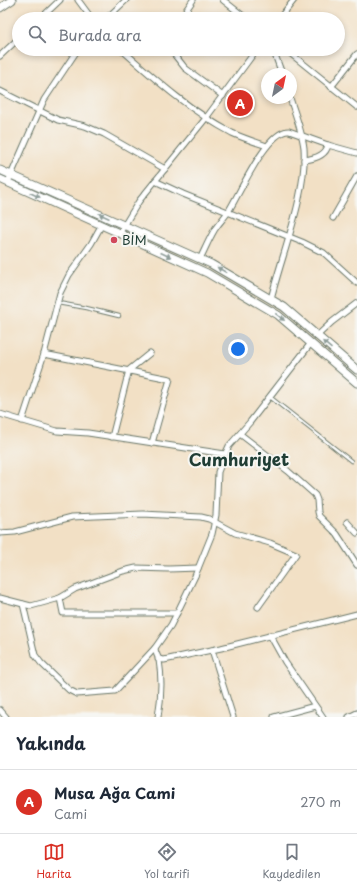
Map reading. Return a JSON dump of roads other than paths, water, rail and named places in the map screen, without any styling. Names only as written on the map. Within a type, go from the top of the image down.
[{"type":"main road","points":[[0,8],[12,0]]},
{"type":"main road","points":[[0,170],[10,179],[101,226],[207,273],[278,315],[357,383]]},
{"type":"main road","points":[[0,178],[10,179],[124,225],[211,264],[284,307],[357,370]]},
{"type":"street","points":[[47,12],[60,0]]},
{"type":"street","points":[[78,0],[87,12]]},
{"type":"street","points":[[113,12],[126,0]]},
{"type":"street","points":[[185,12],[193,0]]},
{"type":"street","points":[[223,0],[238,12]]},
{"type":"street","points":[[285,12],[294,0]]},
{"type":"street","points":[[0,56],[12,45]]},
{"type":"street","points":[[331,86],[357,54]]},
{"type":"street","points":[[10,179],[44,100],[73,56]]},
{"type":"street","points":[[129,56],[174,95],[206,118],[234,134],[267,146]]},
{"type":"street","points":[[176,56],[185,68],[223,96]]},
{"type":"street","points":[[119,234],[139,201],[206,118],[251,56]]},
{"type":"street","points":[[276,56],[280,68]]},
{"type":"street","points":[[294,56],[357,107]]},
{"type":"street","points":[[0,91],[58,120],[85,126],[104,134],[165,169]]},
{"type":"street","points":[[271,299],[301,190],[304,160],[302,136],[292,104]]},
{"type":"street","points":[[200,259],[214,231],[228,212],[246,179],[267,146],[282,132],[289,132],[357,153]]},
{"type":"street","points":[[304,160],[322,154],[327,149],[328,145]]},
{"type":"street","points":[[333,218],[357,176]]},
{"type":"street","points":[[155,181],[324,253],[357,283]]},
{"type":"street","points":[[22,421],[44,354],[57,303],[69,275],[91,244],[101,226]]},
{"type":"street","points":[[317,336],[332,322],[357,303]]},
{"type":"street","points":[[23,604],[35,655],[41,663],[69,690],[77,694],[114,691],[118,689],[155,648],[171,625],[198,568],[212,534],[215,522],[218,472],[229,446],[270,397],[311,344]]},
{"type":"street","points":[[112,437],[129,370],[150,353]]},
{"type":"street","points":[[44,354],[170,379],[152,443]]},
{"type":"street","points":[[0,414],[57,430],[225,454]]},
{"type":"street","points":[[240,434],[288,470],[315,495],[319,516],[337,534],[357,565]]},
{"type":"street","points":[[0,533],[15,532],[72,517],[120,514],[205,517],[235,533],[270,543],[296,554],[258,607]]},
{"type":"street","points":[[347,522],[357,533]]},
{"type":"street","points":[[0,598],[31,606],[60,598],[75,589],[123,571],[136,568],[198,568]]},
{"type":"street","points":[[60,598],[63,613],[177,613]]},
{"type":"street","points":[[158,659],[164,660],[212,650],[357,614]]},
{"type":"street","points":[[270,635],[285,662],[323,717]]},
{"type":"street","points":[[155,648],[158,659],[160,700],[158,717]]},
{"type":"street","points":[[212,650],[233,717]]},
{"type":"street","points":[[274,717],[315,706]]},
{"type":"street","points":[[0,710],[6,717]]},
{"type":"street","points":[[349,717],[357,713]]},
{"type":"lane","points":[[57,303],[119,316]]},
{"type":"lane","points":[[270,397],[351,461]]},
{"type":"place","name":"Musa Ağa Cami","points":[[240,103]]},
{"type":"place","name":"BİM","points":[[114,240]]},
{"type":"district","name":"Cumhuriyet","points":[[239,460]]}]
